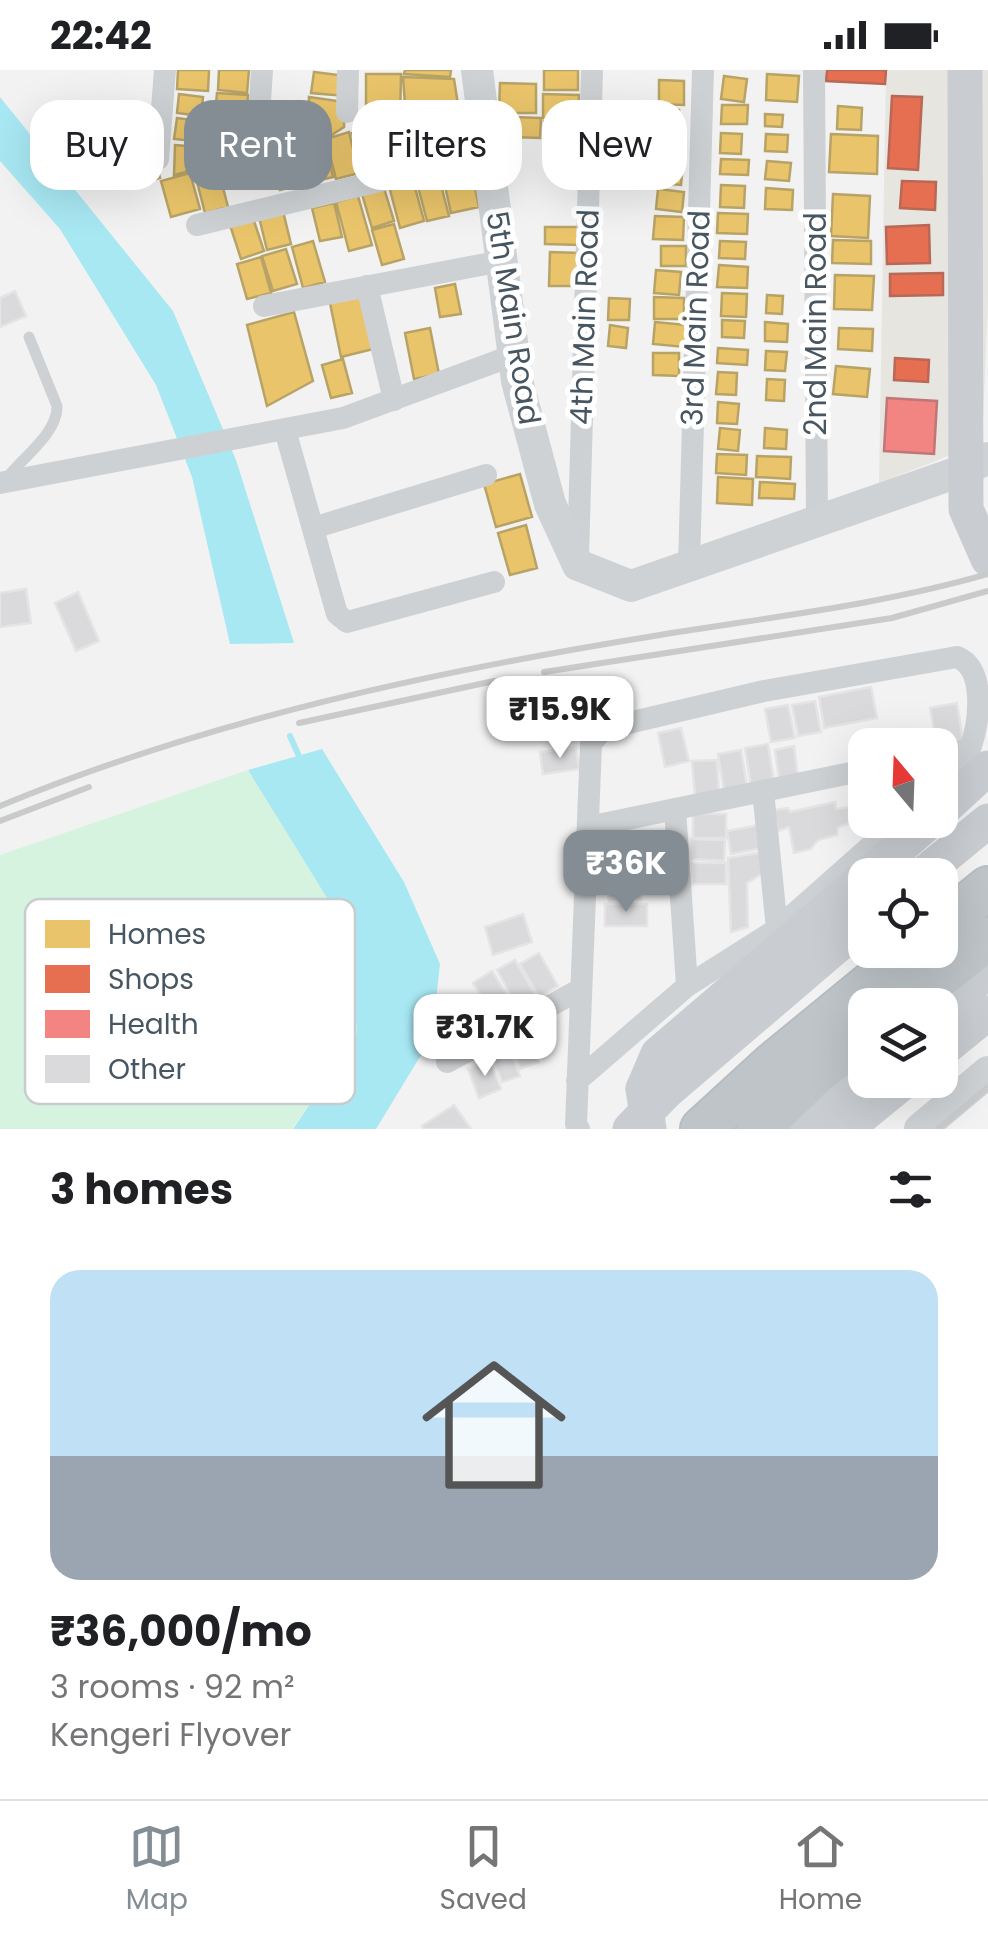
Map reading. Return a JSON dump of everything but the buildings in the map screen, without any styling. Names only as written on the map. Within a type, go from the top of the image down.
[{"type":"highway","points":[[958,913],[988,888]]},
{"type":"highway","points":[[926,988],[988,939]]},
{"type":"highway","points":[[702,1129],[890,968]]},
{"type":"highway","points":[[758,1129],[848,1048]]},
{"type":"main road","points":[[965,70],[978,463],[966,510],[981,546]]},
{"type":"main road","points":[[958,784],[979,759]]},
{"type":"main road","points":[[943,858],[988,821]]},
{"type":"main road","points":[[885,858],[906,838]]},
{"type":"main road","points":[[650,1129],[643,1089],[658,1054],[848,891]]},
{"type":"main road","points":[[630,1129],[666,1092],[848,937]]},
{"type":"main road","points":[[958,997],[988,971]]},
{"type":"main road","points":[[958,1037],[988,1013]]},
{"type":"main road","points":[[806,1129],[848,1092]]},
{"type":"main road","points":[[846,1129],[884,1098]]},
{"type":"street","points":[[163,100],[165,70]]},
{"type":"street","points":[[260,100],[262,70]]},
{"type":"street","points":[[348,70],[348,112]]},
{"type":"street","name":"5th Main Road","points":[[477,70],[481,100]]},
{"type":"street","name":"4th Main Road","points":[[578,564],[592,70]]},
{"type":"street","name":"3rd Main Road","points":[[689,565],[704,70]]},
{"type":"street","name":"2nd Main Road","points":[[814,70],[817,519]]},
{"type":"street","points":[[198,225],[352,188]]},
{"type":"street","name":"5th Main Road","points":[[492,190],[517,382],[550,504],[578,564]]},
{"type":"street","points":[[264,306],[502,261]]},
{"type":"street","points":[[367,286],[394,400]]},
{"type":"street","points":[[2,483],[343,418],[514,355]]},
{"type":"street","points":[[285,430],[337,614],[347,622],[494,582]]},
{"type":"street","points":[[578,564],[631,586],[978,463]]},
{"type":"street","points":[[313,528],[486,475]]},
{"type":"street","points":[[574,1127],[591,744],[603,730],[764,692],[957,657],[968,662],[975,672],[979,759]]},
{"type":"street","points":[[588,827],[848,773]]},
{"type":"street","points":[[763,790],[777,930]]},
{"type":"street","points":[[675,809],[687,986]]},
{"type":"street","points":[[577,1081],[687,986],[777,930],[880,838]]},
{"type":"street","points":[[447,1062],[581,989]]},
{"type":"street","points":[[920,1129],[988,1072]]},
{"type":"lane","points":[[2,483],[54,428],[58,416],[58,406],[28,337]]},
{"type":"shaded area","points":[[886,70],[988,70],[988,302],[982,443],[879,483]]},
{"type":"green space","points":[[248,770],[328,899],[25,899],[25,1104],[309,1104],[292,1129],[0,1129],[0,855]]},
{"type":"water","points":[[0,97],[30,134],[30,190],[75,190],[173,311],[236,460],[294,643],[230,644],[192,477],[156,385],[60,229],[0,161]]},
{"type":"water","points":[[322,749],[404,882],[440,964],[432,1037],[376,1129],[293,1129],[310,1104],[355,1104],[355,899],[328,899],[248,770]]},
{"type":"waterway","points":[[290,736],[302,763]]},
{"type":"railway","points":[[0,806],[160,748],[325,701],[576,649],[866,602],[988,574]]},
{"type":"railway","points":[[544,672],[892,618],[988,591]]},
{"type":"railway","points":[[299,723],[494,681]]},
{"type":"railway","points":[[0,821],[89,787]]},
{"type":"railway","points":[[938,1129],[988,1087]]}]
